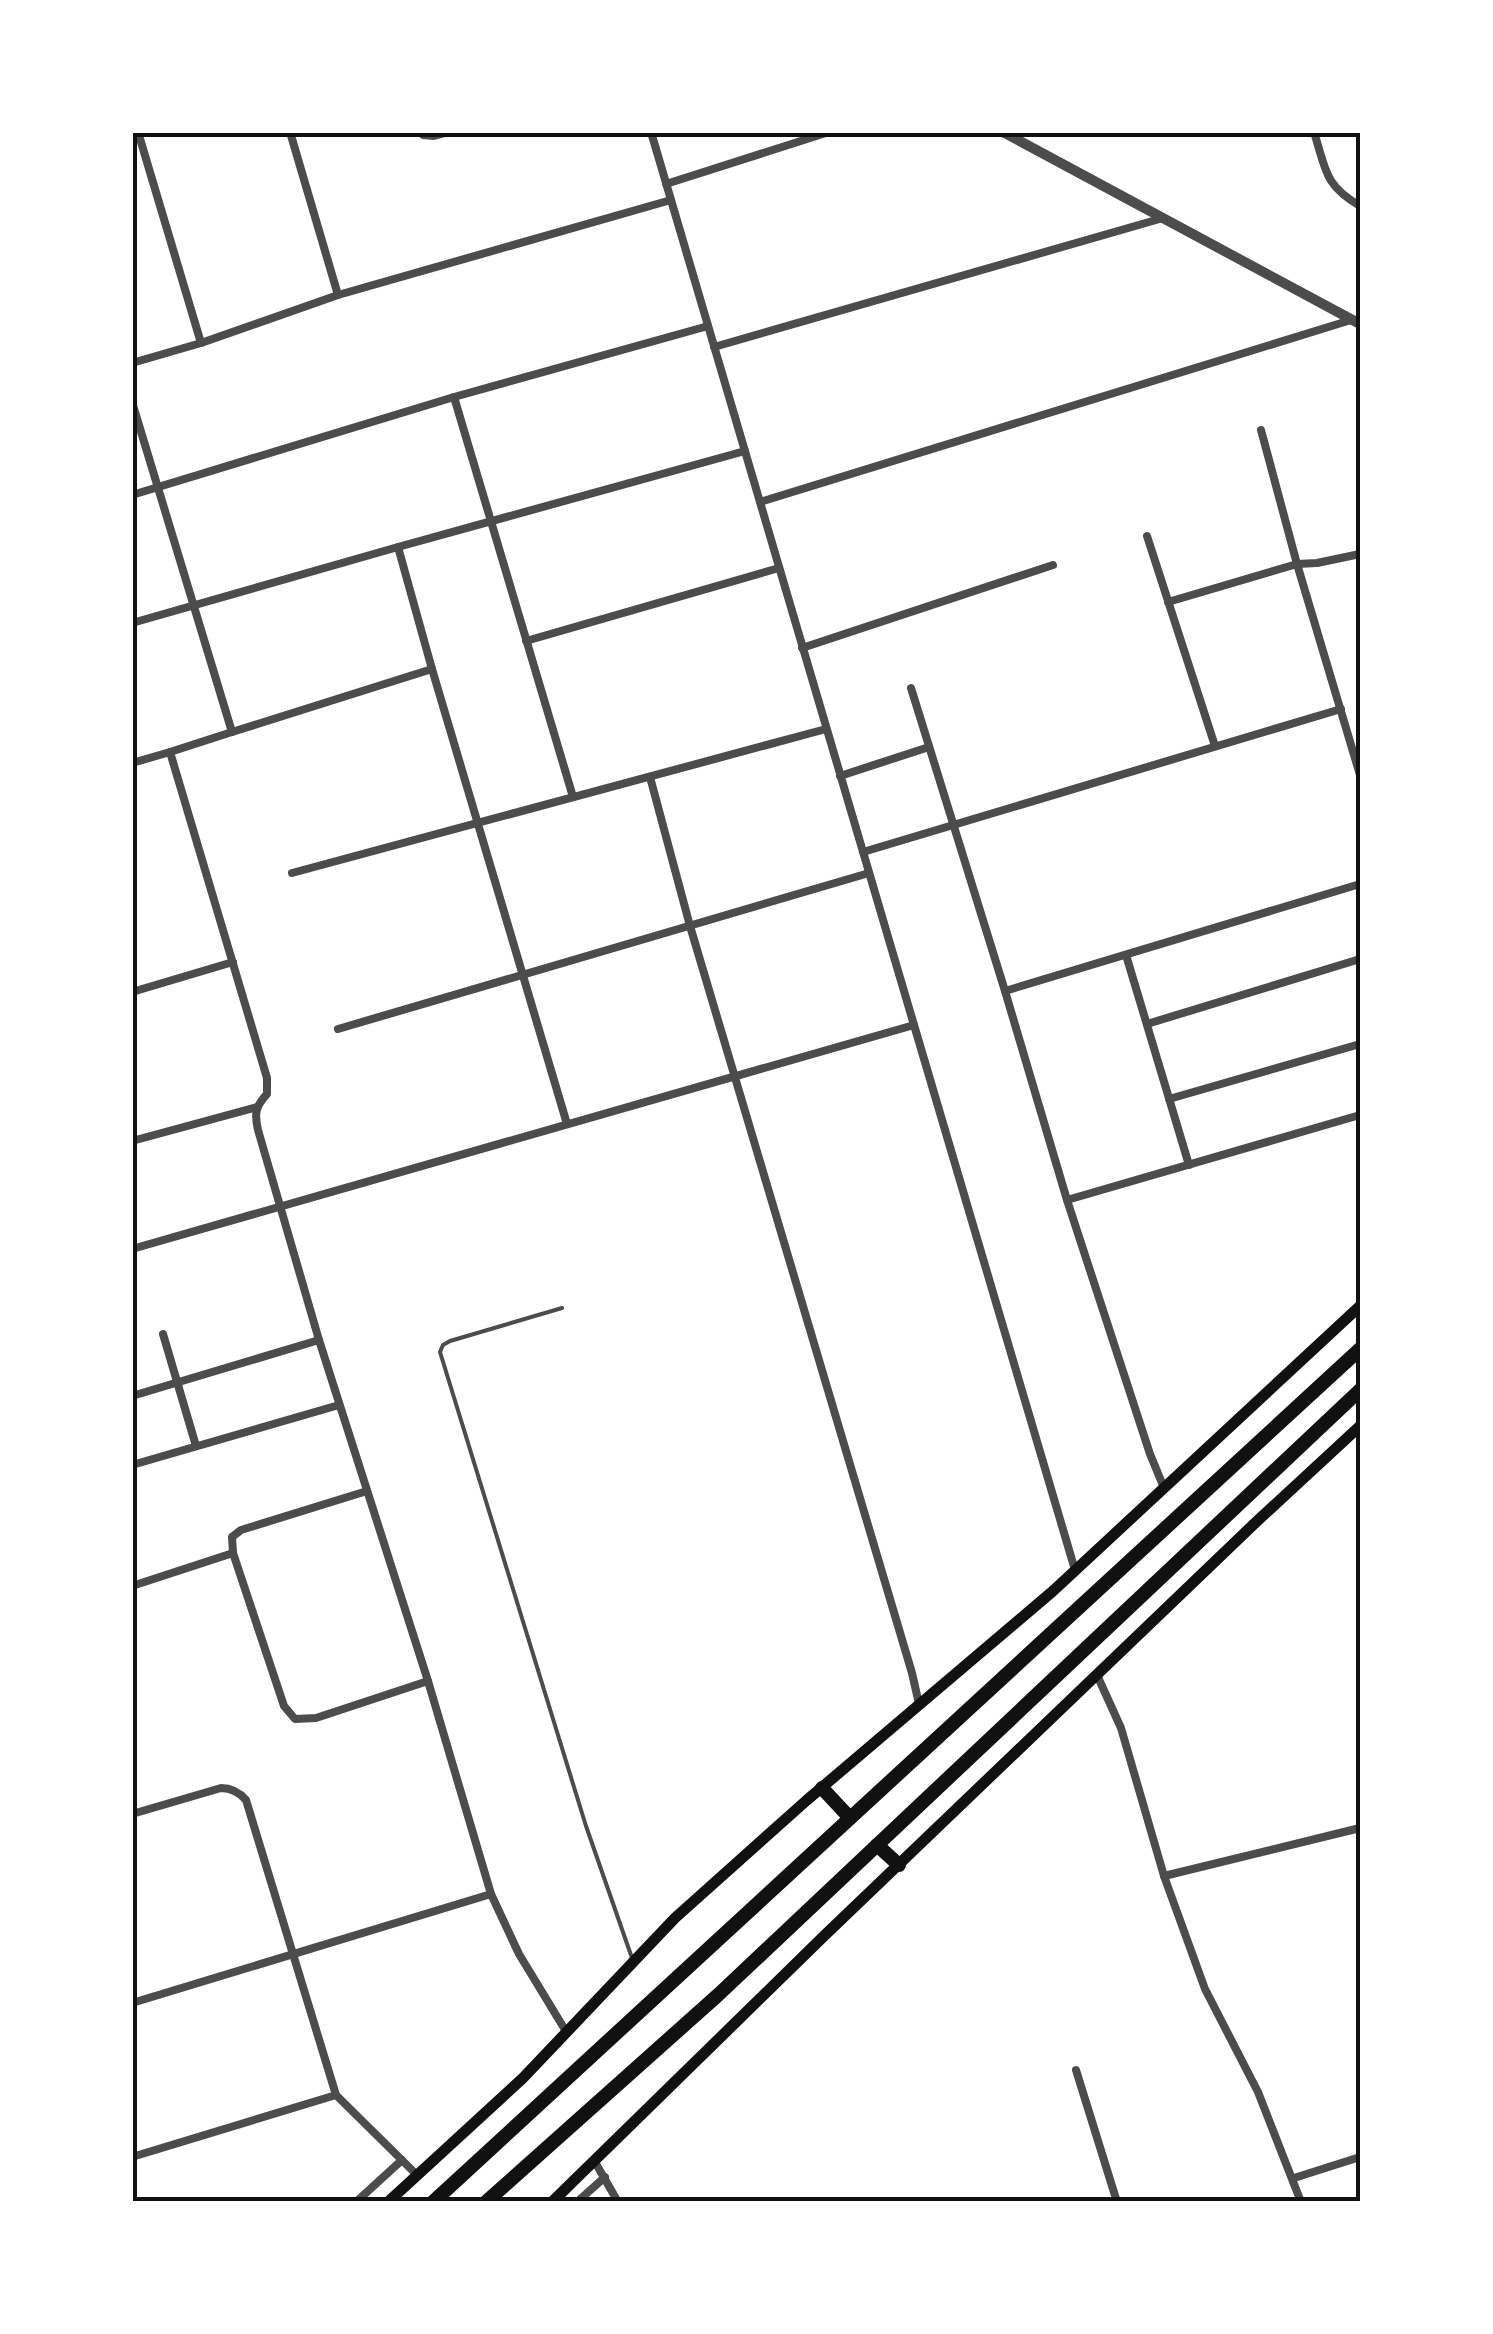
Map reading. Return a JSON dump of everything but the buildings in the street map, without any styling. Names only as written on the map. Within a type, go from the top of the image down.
[{"type":"highway","points":[[433,2202],[1360,1349]]},
{"type":"highway","points":[[486,2202],[718,1995],[1360,1390]]},
{"type":"highway","points":[[822,1788],[850,1818]]},
{"type":"highway","points":[[877,1844],[899,1865]]},
{"type":"main road","points":[[388,2202],[523,2078],[675,1918],[1075,1570],[1360,1306]]},
{"type":"main road","points":[[552,2202],[1360,1426]]},
{"type":"street","points":[[138,132],[201,342]]},
{"type":"street","points":[[290,132],[338,295]]},
{"type":"street","points":[[420,132],[434,136],[449,132]]},
{"type":"street","points":[[651,132],[1075,1570]]},
{"type":"street","points":[[666,184],[830,132]]},
{"type":"street","points":[[1003,132],[1356,322]]},
{"type":"street","points":[[1314,132],[1333,185],[1360,206]]},
{"type":"street","points":[[132,363],[338,295],[670,200]]},
{"type":"street","points":[[714,347],[1162,218]]},
{"type":"street","points":[[760,502],[1356,322]]},
{"type":"street","points":[[132,495],[454,397],[708,326]]},
{"type":"street","points":[[454,397],[573,798]]},
{"type":"street","points":[[132,402],[232,732]]},
{"type":"street","points":[[1261,430],[1360,775]]},
{"type":"street","points":[[132,623],[744,451]]},
{"type":"street","points":[[1148,536],[1215,746]]},
{"type":"street","points":[[398,546],[567,1124]]},
{"type":"street","points":[[1168,602],[1298,564],[1360,554]]},
{"type":"street","points":[[802,648],[1053,566]]},
{"type":"street","points":[[526,641],[779,568]]},
{"type":"street","points":[[132,762],[432,670]]},
{"type":"street","points":[[911,688],[1067,1200],[1164,1488]]},
{"type":"street","points":[[863,852],[1341,709]]},
{"type":"street","points":[[292,873],[826,730]]},
{"type":"street","points":[[840,776],[930,747]]},
{"type":"street","points":[[132,1141],[256,1107],[269,1087],[170,752]]},
{"type":"street","points":[[650,777],[690,926],[919,1705]]},
{"type":"street","points":[[338,1029],[869,873]]},
{"type":"street","points":[[1006,991],[1360,884]]},
{"type":"street","points":[[1126,955],[1189,1165]]},
{"type":"street","points":[[1147,1024],[1360,959]]},
{"type":"street","points":[[132,992],[233,962]]},
{"type":"street","points":[[132,1249],[914,1025]]},
{"type":"street","points":[[1169,1099],[1360,1044]]},
{"type":"street","points":[[256,1107],[258,1130],[279,1206],[490,1894],[520,1954],[567,2032]]},
{"type":"street","points":[[1067,1200],[1360,1115]]},
{"type":"street","points":[[163,1334],[196,1446]]},
{"type":"street","points":[[132,1396],[319,1340]]},
{"type":"street","points":[[132,1466],[339,1405]]},
{"type":"street","points":[[367,1491],[241,1530],[232,1537],[234,1553],[284,1706],[295,1718],[316,1718],[428,1682]]},
{"type":"street","points":[[132,1586],[234,1553]]},
{"type":"street","points":[[1098,1675],[1121,1728],[1164,1876],[1205,1989],[1258,2092],[1301,2202]]},
{"type":"street","points":[[132,1814],[220,1788],[241,1794],[250,1810],[336,2095],[418,2176]]},
{"type":"street","points":[[1164,1876],[1360,1828]]},
{"type":"street","points":[[132,2003],[490,1894]]},
{"type":"street","points":[[1076,2070],[1117,2202]]},
{"type":"street","points":[[132,2157],[336,2095]]},
{"type":"street","points":[[1294,2178],[1360,2157]]},
{"type":"street","points":[[356,2202],[402,2160]]},
{"type":"street","points":[[595,2162],[618,2202]]},
{"type":"street","points":[[577,2202],[604,2177]]},
{"type":"lane","points":[[562,1308],[450,1341],[440,1352],[586,1826],[633,1962]]}]
